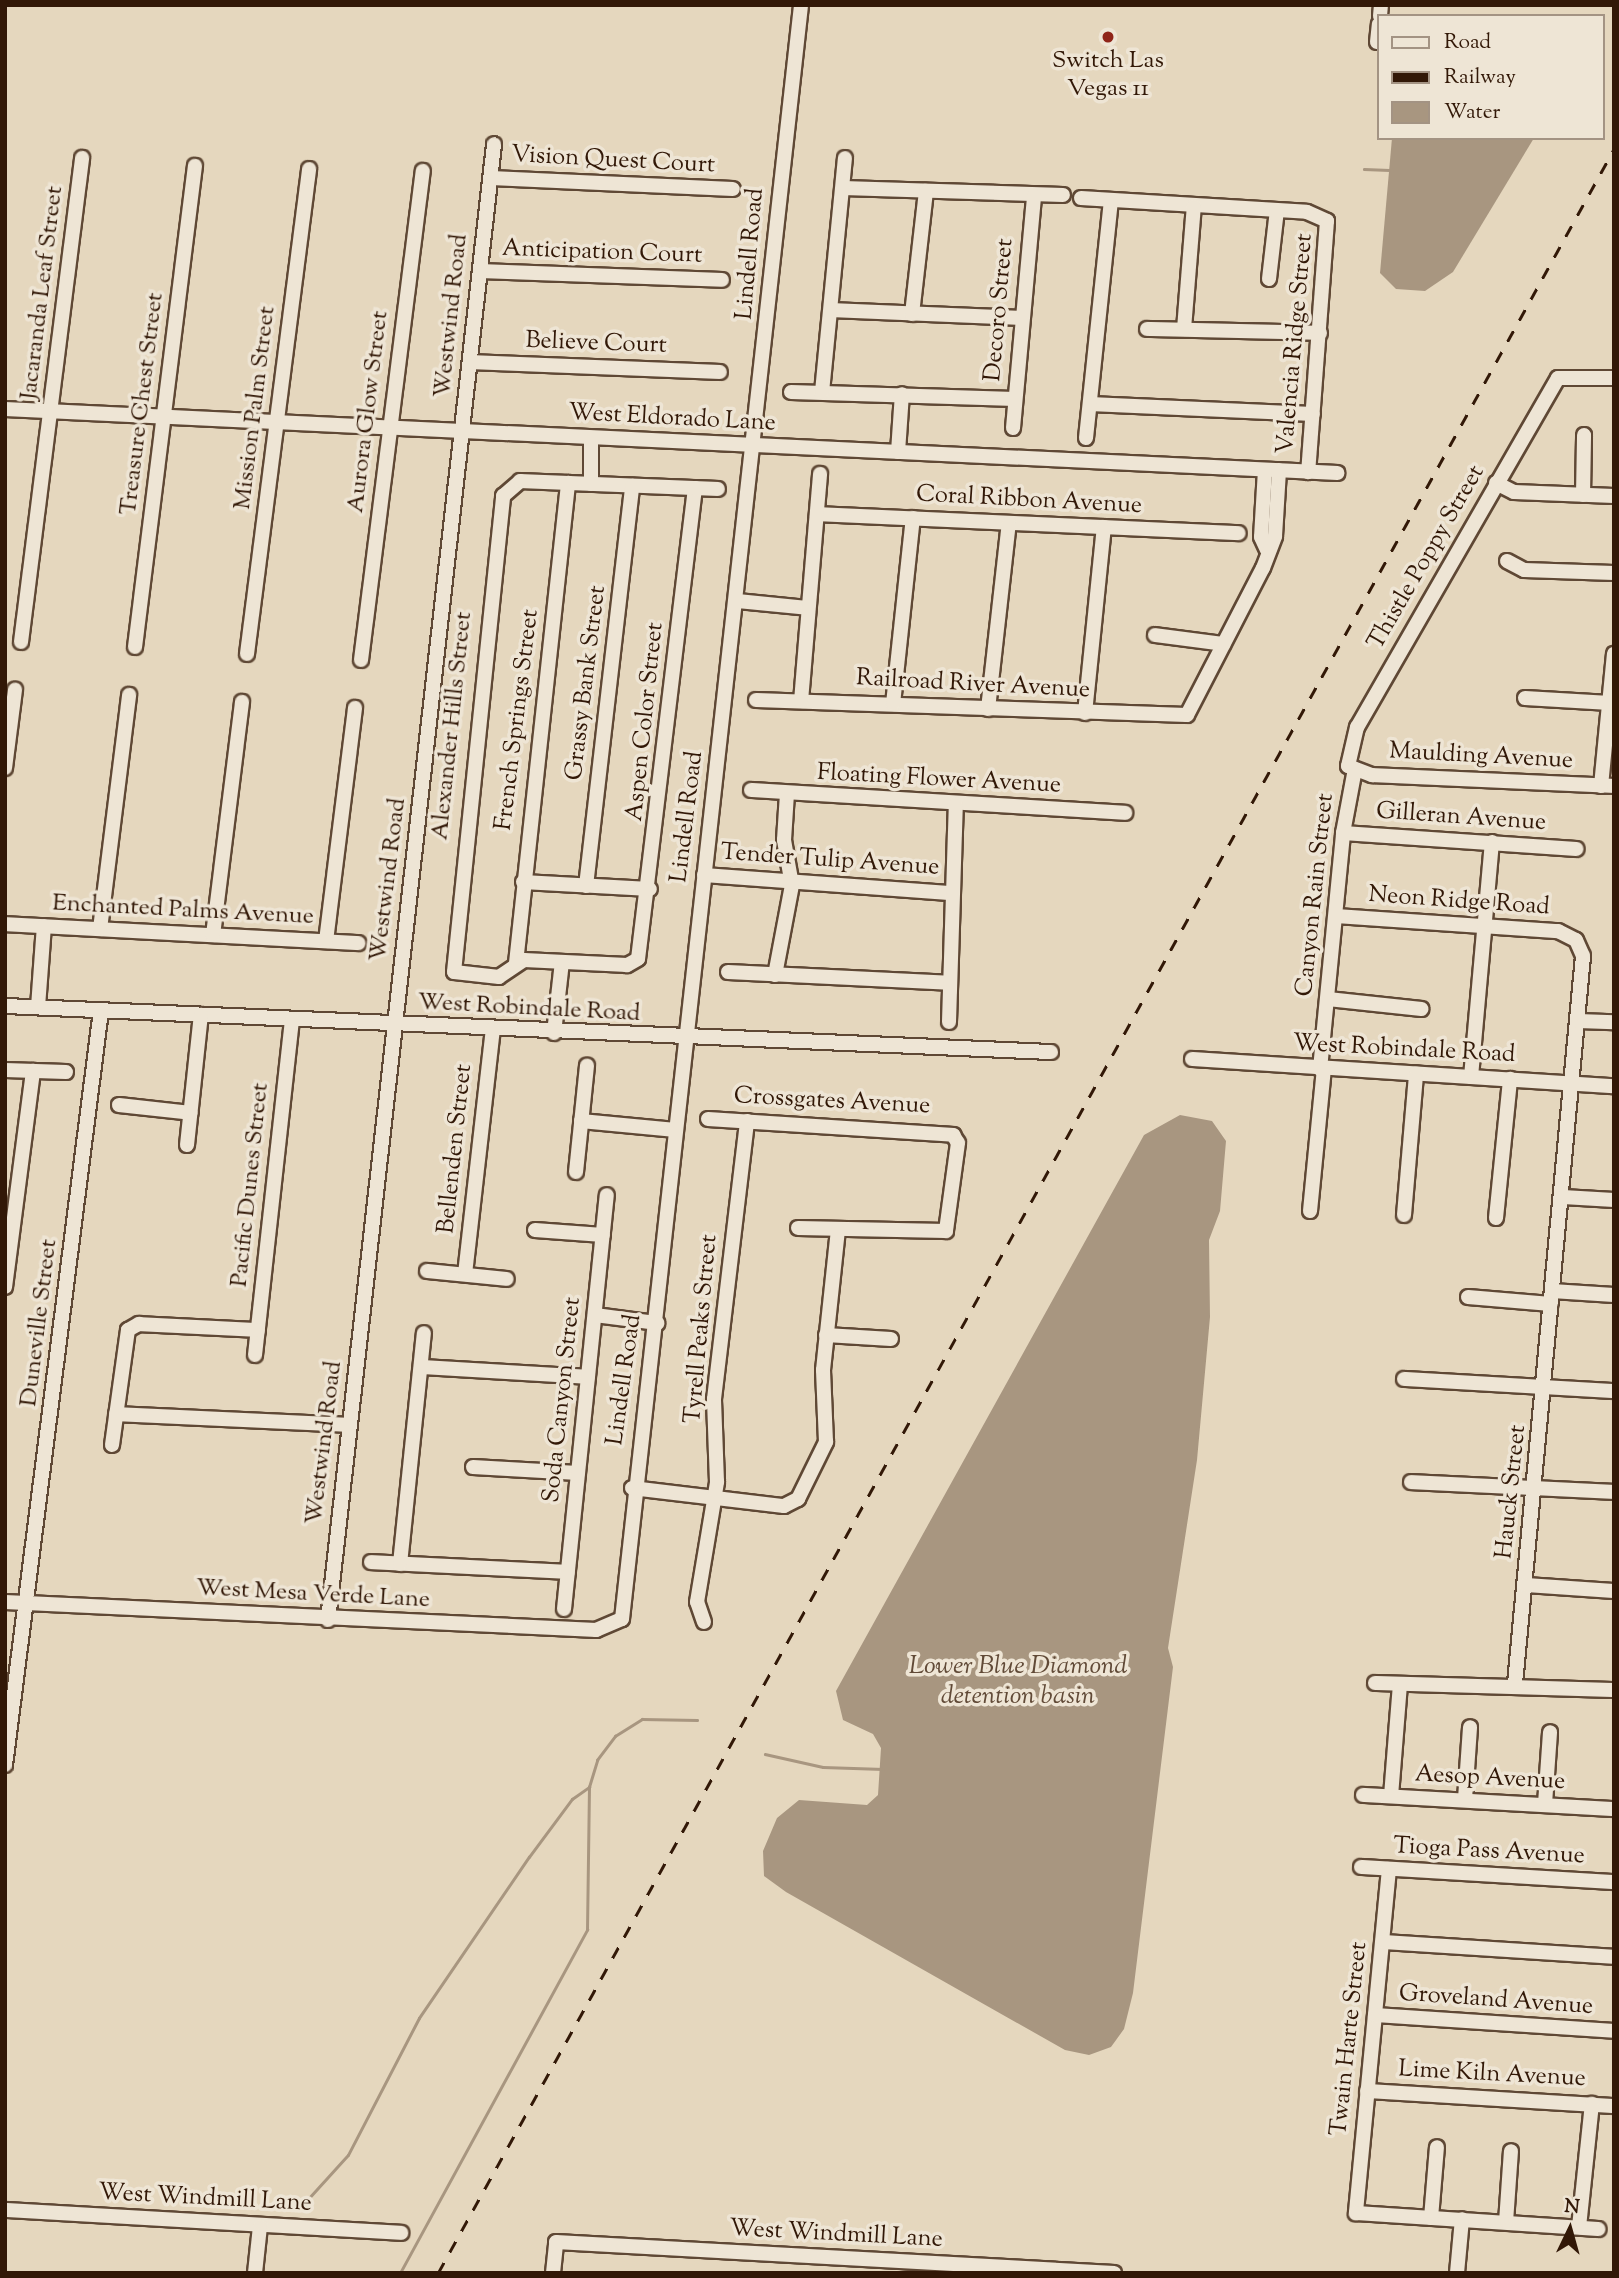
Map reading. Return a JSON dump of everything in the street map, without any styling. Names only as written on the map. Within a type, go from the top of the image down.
[{"type":"street","name":"Lindell Road","points":[[617,1625],[632,1488],[657,1323],[704,875],[755,445],[799,7]]},
{"type":"street","points":[[1377,42],[1378,32]]},
{"type":"street","name":"Westwind Road","points":[[328,1620],[494,144]]},
{"type":"street","name":"Jacaranda Leaf Street","points":[[21,642],[82,158]]},
{"type":"street","points":[[822,392],[845,158]]},
{"type":"street","name":"Treasure Chest Street","points":[[135,648],[195,166]]},
{"type":"street","name":"Mission Palm Street","points":[[247,654],[309,169]]},
{"type":"street","name":"Aurora Glow Street","points":[[361,660],[423,170]]},
{"type":"street","name":"Vision Quest Court","points":[[491,178],[733,189]]},
{"type":"street","points":[[843,188],[1063,195]]},
{"type":"street","points":[[912,314],[926,191]]},
{"type":"street","name":"Decoro Street","points":[[1013,428],[1034,196]]},
{"type":"street","points":[[1081,198],[1277,210],[1269,279]]},
{"type":"street","points":[[1086,438],[1111,201]]},
{"type":"street","points":[[1184,329],[1194,206]]},
{"type":"street","name":"Valencia Ridge Street","points":[[1277,210],[1318,213],[1327,221],[1308,472]]},
{"type":"street","name":"Anticipation Court","points":[[480,271],[722,280]]},
{"type":"street","points":[[831,310],[1022,318]]},
{"type":"street","points":[[1147,329],[1320,334]]},
{"type":"street","name":"Believe Court","points":[[470,362],[720,372]]},
{"type":"street","name":"Thistle Poppy Street","points":[[1352,768],[1357,727],[1558,378],[1614,378]]},
{"type":"street","points":[[791,392],[1014,398]]},
{"type":"street","points":[[898,452],[902,394]]},
{"type":"street","points":[[1090,404],[1313,414]]},
{"type":"street","name":"West Eldorado Lane","points":[[5,410],[1337,473]]},
{"type":"street","points":[[1583,495],[1584,435]]},
{"type":"street","points":[[591,438],[591,484]]},
{"type":"street","points":[[1155,635],[1223,644],[1275,536],[1272,470]]},
{"type":"street","points":[[801,701],[820,474]]},
{"type":"street","points":[[568,483],[718,489]]},
{"type":"street","name":"Alexander Hills Street","points":[[516,963],[499,977],[454,972],[476,718],[509,486],[568,483]]},
{"type":"street","name":"French Springs Street","points":[[516,963],[568,483]]},
{"type":"street","points":[[1496,483],[1514,492],[1614,496]]},
{"type":"street","name":"Grassy Bank Street","points":[[586,886],[632,486]]},
{"type":"street","name":"Aspen Color Street","points":[[562,962],[627,965],[638,959],[650,889],[695,488]]},
{"type":"street","name":"Coral Ribbon Avenue","points":[[817,514],[1239,533]]},
{"type":"street","points":[[893,704],[913,518]]},
{"type":"street","points":[[988,709],[1009,523]]},
{"type":"street","points":[[1084,713],[1104,527]]},
{"type":"street","points":[[1507,561],[1524,569],[1614,573]]},
{"type":"street","points":[[737,601],[808,608]]},
{"type":"street","name":"Railroad River Avenue","points":[[755,699],[1187,715],[1223,644]]},
{"type":"street","points":[[1607,786],[1614,654]]},
{"type":"street","points":[[5,768],[15,690]]},
{"type":"street","points":[[100,929],[129,695]]},
{"type":"street","points":[[1525,698],[1610,703]]},
{"type":"street","points":[[213,935],[242,702]]},
{"type":"street","points":[[326,941],[355,708]]},
{"type":"street","name":"Maulding Avenue","points":[[1352,768],[1607,786]]},
{"type":"street","name":"Canyon Rain Street","points":[[1310,1211],[1343,833],[1352,768]]},
{"type":"street","name":"Floating Flower Avenue","points":[[751,790],[1125,814]]},
{"type":"street","points":[[775,975],[792,885],[784,840],[787,793]]},
{"type":"street","points":[[949,1022],[956,804]]},
{"type":"street","name":"Gilleran Avenue","points":[[1343,833],[1576,849]]},
{"type":"street","points":[[1471,1077],[1492,842]]},
{"type":"street","name":"Tender Tulip Avenue","points":[[704,875],[792,885],[952,893]]},
{"type":"street","points":[[523,882],[650,889]]},
{"type":"street","name":"Neon Ridge Road","points":[[1336,916],[1558,931],[1576,940]]},
{"type":"street","name":"Enchanted Palms Avenue","points":[[5,924],[358,943]]},
{"type":"street","points":[[38,1007],[44,926]]},
{"type":"street","name":"Hauck Street","points":[[1515,1684],[1574,1083],[1583,956],[1576,940]]},
{"type":"street","points":[[516,963],[562,962],[554,1033]]},
{"type":"street","points":[[728,972],[949,983]]},
{"type":"street","points":[[1328,999],[1421,1009]]},
{"type":"street","name":"West Robindale Road","points":[[5,1006],[686,1039],[1051,1052]]},
{"type":"street","name":"Duneville Street","points":[[5,1766],[101,1010]]},
{"type":"street","points":[[187,1145],[201,1015]]},
{"type":"street","name":"Pacific Dunes Street","points":[[255,1355],[292,1020]]},
{"type":"street","points":[[1578,1020],[1614,1022]]},
{"type":"street","name":"Bellenden Street","points":[[465,1274],[493,1030]]},
{"type":"street","name":"West Robindale Road","points":[[1192,1059],[1614,1086]]},
{"type":"street","points":[[576,1172],[587,1066]]},
{"type":"street","points":[[5,1070],[66,1073]]},
{"type":"street","points":[[5,1287],[33,1071]]},
{"type":"street","points":[[1404,1214],[1416,1074]]},
{"type":"street","points":[[1496,1218],[1510,1079]]},
{"type":"street","points":[[118,1105],[191,1112]]},
{"type":"street","name":"Crossgates Avenue","points":[[708,1119],[953,1135],[958,1143],[946,1231],[838,1230]]},
{"type":"street","points":[[581,1121],[676,1130]]},
{"type":"street","name":"Tyrell Peaks Street","points":[[704,1622],[699,1584],[716,1498],[713,1399],[747,1121]]},
{"type":"street","name":"Soda Canyon Street","points":[[564,1609],[607,1195]]},
{"type":"street","points":[[1563,1198],[1614,1200]]},
{"type":"street","points":[[632,1488],[791,1504],[826,1443],[827,1335],[838,1230],[798,1227]]},
{"type":"street","points":[[535,1230],[603,1235]]},
{"type":"street","points":[[427,1271],[507,1279]]},
{"type":"street","points":[[1468,1297],[1551,1298],[1614,1294]]},
{"type":"street","points":[[595,1315],[657,1323]]},
{"type":"street","points":[[113,1444],[128,1330],[139,1324],[258,1330]]},
{"type":"street","points":[[400,1564],[424,1333]]},
{"type":"street","points":[[827,1335],[891,1339]]},
{"type":"street","points":[[421,1367],[588,1377]]},
{"type":"street","points":[[1404,1379],[1614,1391]]},
{"type":"street","points":[[116,1414],[350,1425]]},
{"type":"street","points":[[473,1467],[578,1473]]},
{"type":"street","points":[[1411,1482],[1614,1492]]},
{"type":"street","points":[[370,1562],[568,1572]]},
{"type":"street","points":[[1526,1585],[1614,1591]]},
{"type":"street","name":"West Mesa Verde Lane","points":[[5,1602],[328,1620],[596,1630],[617,1625]]},
{"type":"street","points":[[1376,1683],[1515,1684],[1614,1690]]},
{"type":"street","points":[[1391,1796],[1400,1685]]},
{"type":"street","points":[[1465,1799],[1469,1727]]},
{"type":"street","points":[[1545,1804],[1550,1731]]},
{"type":"street","name":"Aesop Avenue","points":[[1363,1795],[1614,1809]]},
{"type":"street","name":"Tioga Pass Avenue","points":[[1361,1867],[1614,1882]]},
{"type":"street","name":"Twain Harte Street","points":[[1389,1869],[1356,2213],[1431,2218]]},
{"type":"street","points":[[1383,1942],[1614,1957]]},
{"type":"street","name":"Groveland Avenue","points":[[1375,2015],[1614,2031]]},
{"type":"street","name":"Lime Kiln Avenue","points":[[1367,2091],[1614,2106]]},
{"type":"street","points":[[1579,2227],[1591,2104]]},
{"type":"street","points":[[1437,2147],[1431,2218],[1598,2229]]},
{"type":"street","points":[[1506,2222],[1511,2151]]},
{"type":"street","name":"West Windmill Lane","points":[[5,2210],[401,2233]]},
{"type":"street","points":[[1457,2273],[1462,2219]]},
{"type":"street","points":[[256,2273],[260,2226]]},
{"type":"street","name":"West Windmill Lane","points":[[553,2273],[556,2242],[1114,2273]]},
{"type":"street","points":[[780,2273],[781,2256]]},
{"type":"water","points":[[1392,140],[1533,140],[1453,272],[1425,291],[1396,289],[1380,273]]},
{"type":"water","name":"Lower Blue Diamond detention basin","points":[[1180,1115],[1212,1121],[1226,1141],[1220,1211],[1209,1240],[1210,1317],[1197,1460],[1168,1648],[1173,1667],[1133,1993],[1124,2029],[1111,2047],[1089,2055],[1065,2050],[786,1892],[764,1876],[763,1851],[777,1818],[799,1800],[867,1805],[878,1795],[881,1748],[873,1734],[843,1720],[836,1691],[1144,1135]]},
{"type":"waterway","points":[[1364,169],[1389,170]]},
{"type":"waterway","points":[[400,2273],[587,1930],[589,1787],[597,1760],[615,1736],[642,1719],[697,1720]]},
{"type":"waterway","points":[[765,1754],[823,1767],[883,1769]]},
{"type":"waterway","points":[[298,2210],[348,2155],[419,2018],[529,1857],[572,1799],[589,1787]]},
{"type":"railway","points":[[438,2273],[1614,149]]},
{"type":"place","name":"Switch Las Vegas 11","points":[[1108,37]]}]
